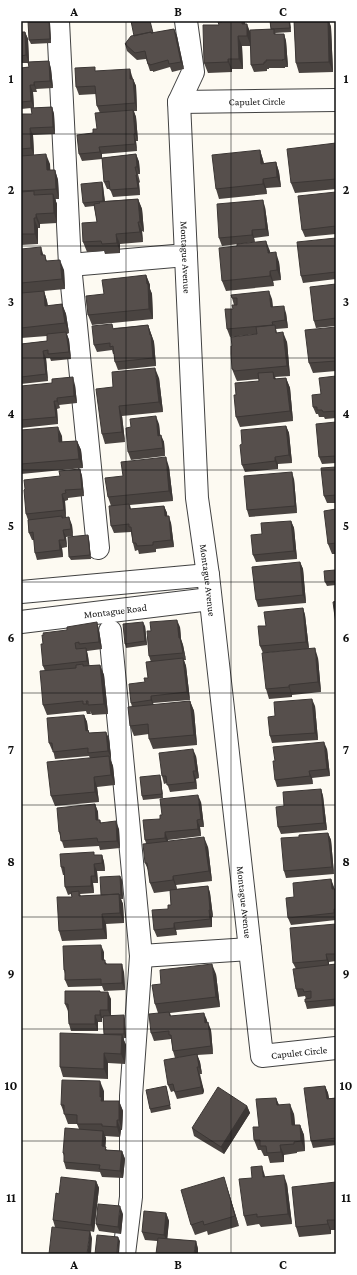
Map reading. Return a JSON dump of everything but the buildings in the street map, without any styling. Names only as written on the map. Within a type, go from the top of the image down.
[{"type":"street","points":[[58,21],[70,265],[98,548]]},
{"type":"street","points":[[179,102],[193,72],[186,21]]},
{"type":"street","name":"Capulet Circle","points":[[179,102],[336,100]]},
{"type":"street","name":"Montague Avenue","points":[[179,102],[197,498],[208,575],[262,1056]]},
{"type":"street","points":[[70,265],[186,255]]},
{"type":"street","points":[[21,592],[208,575]]},
{"type":"street","name":"Montague Road","points":[[21,622],[210,599]]},
{"type":"street","points":[[110,631],[140,956],[131,1096],[131,1197],[124,1254]]},
{"type":"street","points":[[140,956],[250,949]]},
{"type":"street","name":"Capulet Circle","points":[[262,1056],[336,1048]]}]
